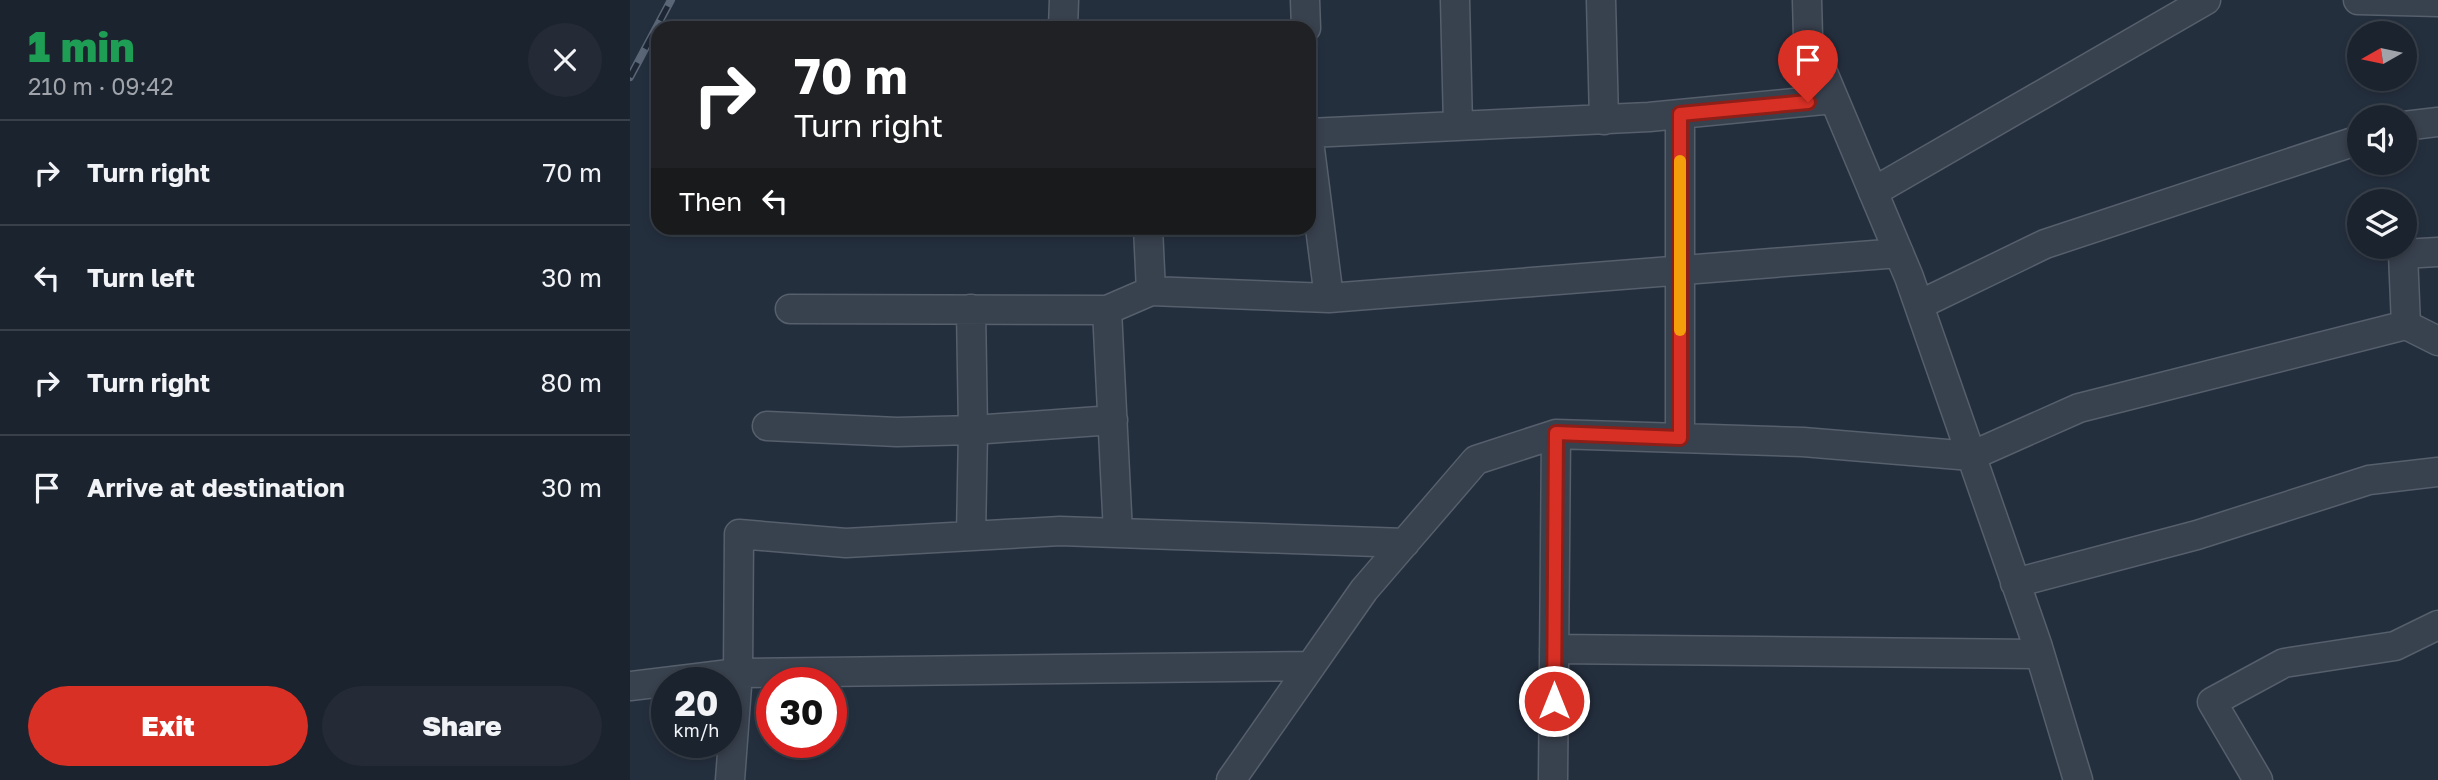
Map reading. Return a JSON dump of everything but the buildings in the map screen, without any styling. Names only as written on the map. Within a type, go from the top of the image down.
[{"type":"street","points":[[1063,21],[1064,0]]},
{"type":"street","points":[[1305,0],[1306,21]]},
{"type":"street","points":[[1455,0],[1458,126]]},
{"type":"street","points":[[1601,0],[1604,120]]},
{"type":"street","points":[[1807,0],[1808,37],[1919,305],[2040,654],[2078,780]]},
{"type":"street","points":[[1873,192],[2206,0]]},
{"type":"street","points":[[2358,0],[2438,2]]},
{"type":"street","points":[[1316,133],[1604,120],[1834,99]]},
{"type":"street","points":[[1680,114],[1680,438]]},
{"type":"street","points":[[2417,124],[2438,122]]},
{"type":"street","points":[[1919,305],[2045,244],[2347,144]]},
{"type":"street","points":[[1316,196],[1329,298]]},
{"type":"street","points":[[1148,235],[1152,291]]},
{"type":"street","points":[[2406,324],[2403,254],[2438,251]]},
{"type":"street","points":[[790,309],[1107,310],[1152,291],[1329,298],[1899,253]]},
{"type":"street","points":[[971,309],[971,536]]},
{"type":"street","points":[[1107,310],[1118,533]]},
{"type":"street","points":[[1231,780],[1364,590],[1476,460],[1556,433],[1803,442],[1971,456],[2079,408],[2406,324],[2438,341]]},
{"type":"street","points":[[766,426],[897,432],[973,430],[1113,420]]},
{"type":"street","points":[[1553,780],[1556,433]]},
{"type":"street","points":[[2015,583],[2197,535],[2368,480],[2438,472]]},
{"type":"street","points":[[738,667],[739,534],[846,542],[1060,531],[1405,543]]},
{"type":"street","points":[[2259,780],[2212,702],[2284,663],[2395,646],[2438,625]]},
{"type":"street","points":[[1554,649],[2040,654]]},
{"type":"street","points":[[742,673],[1311,666]]},
{"type":"street","points":[[630,686],[651,683]]},
{"type":"street","points":[[730,780],[732,758]]},
{"type":"railway","points":[[660,21],[671,0]]},
{"type":"railway","points":[[630,77],[651,38]]},
{"type":"slow traffic","points":[[1680,161],[1680,330]]},
{"type":"route","points":[[1554,701],[1556,433],[1680,438],[1680,114],[1808,102]]}]
